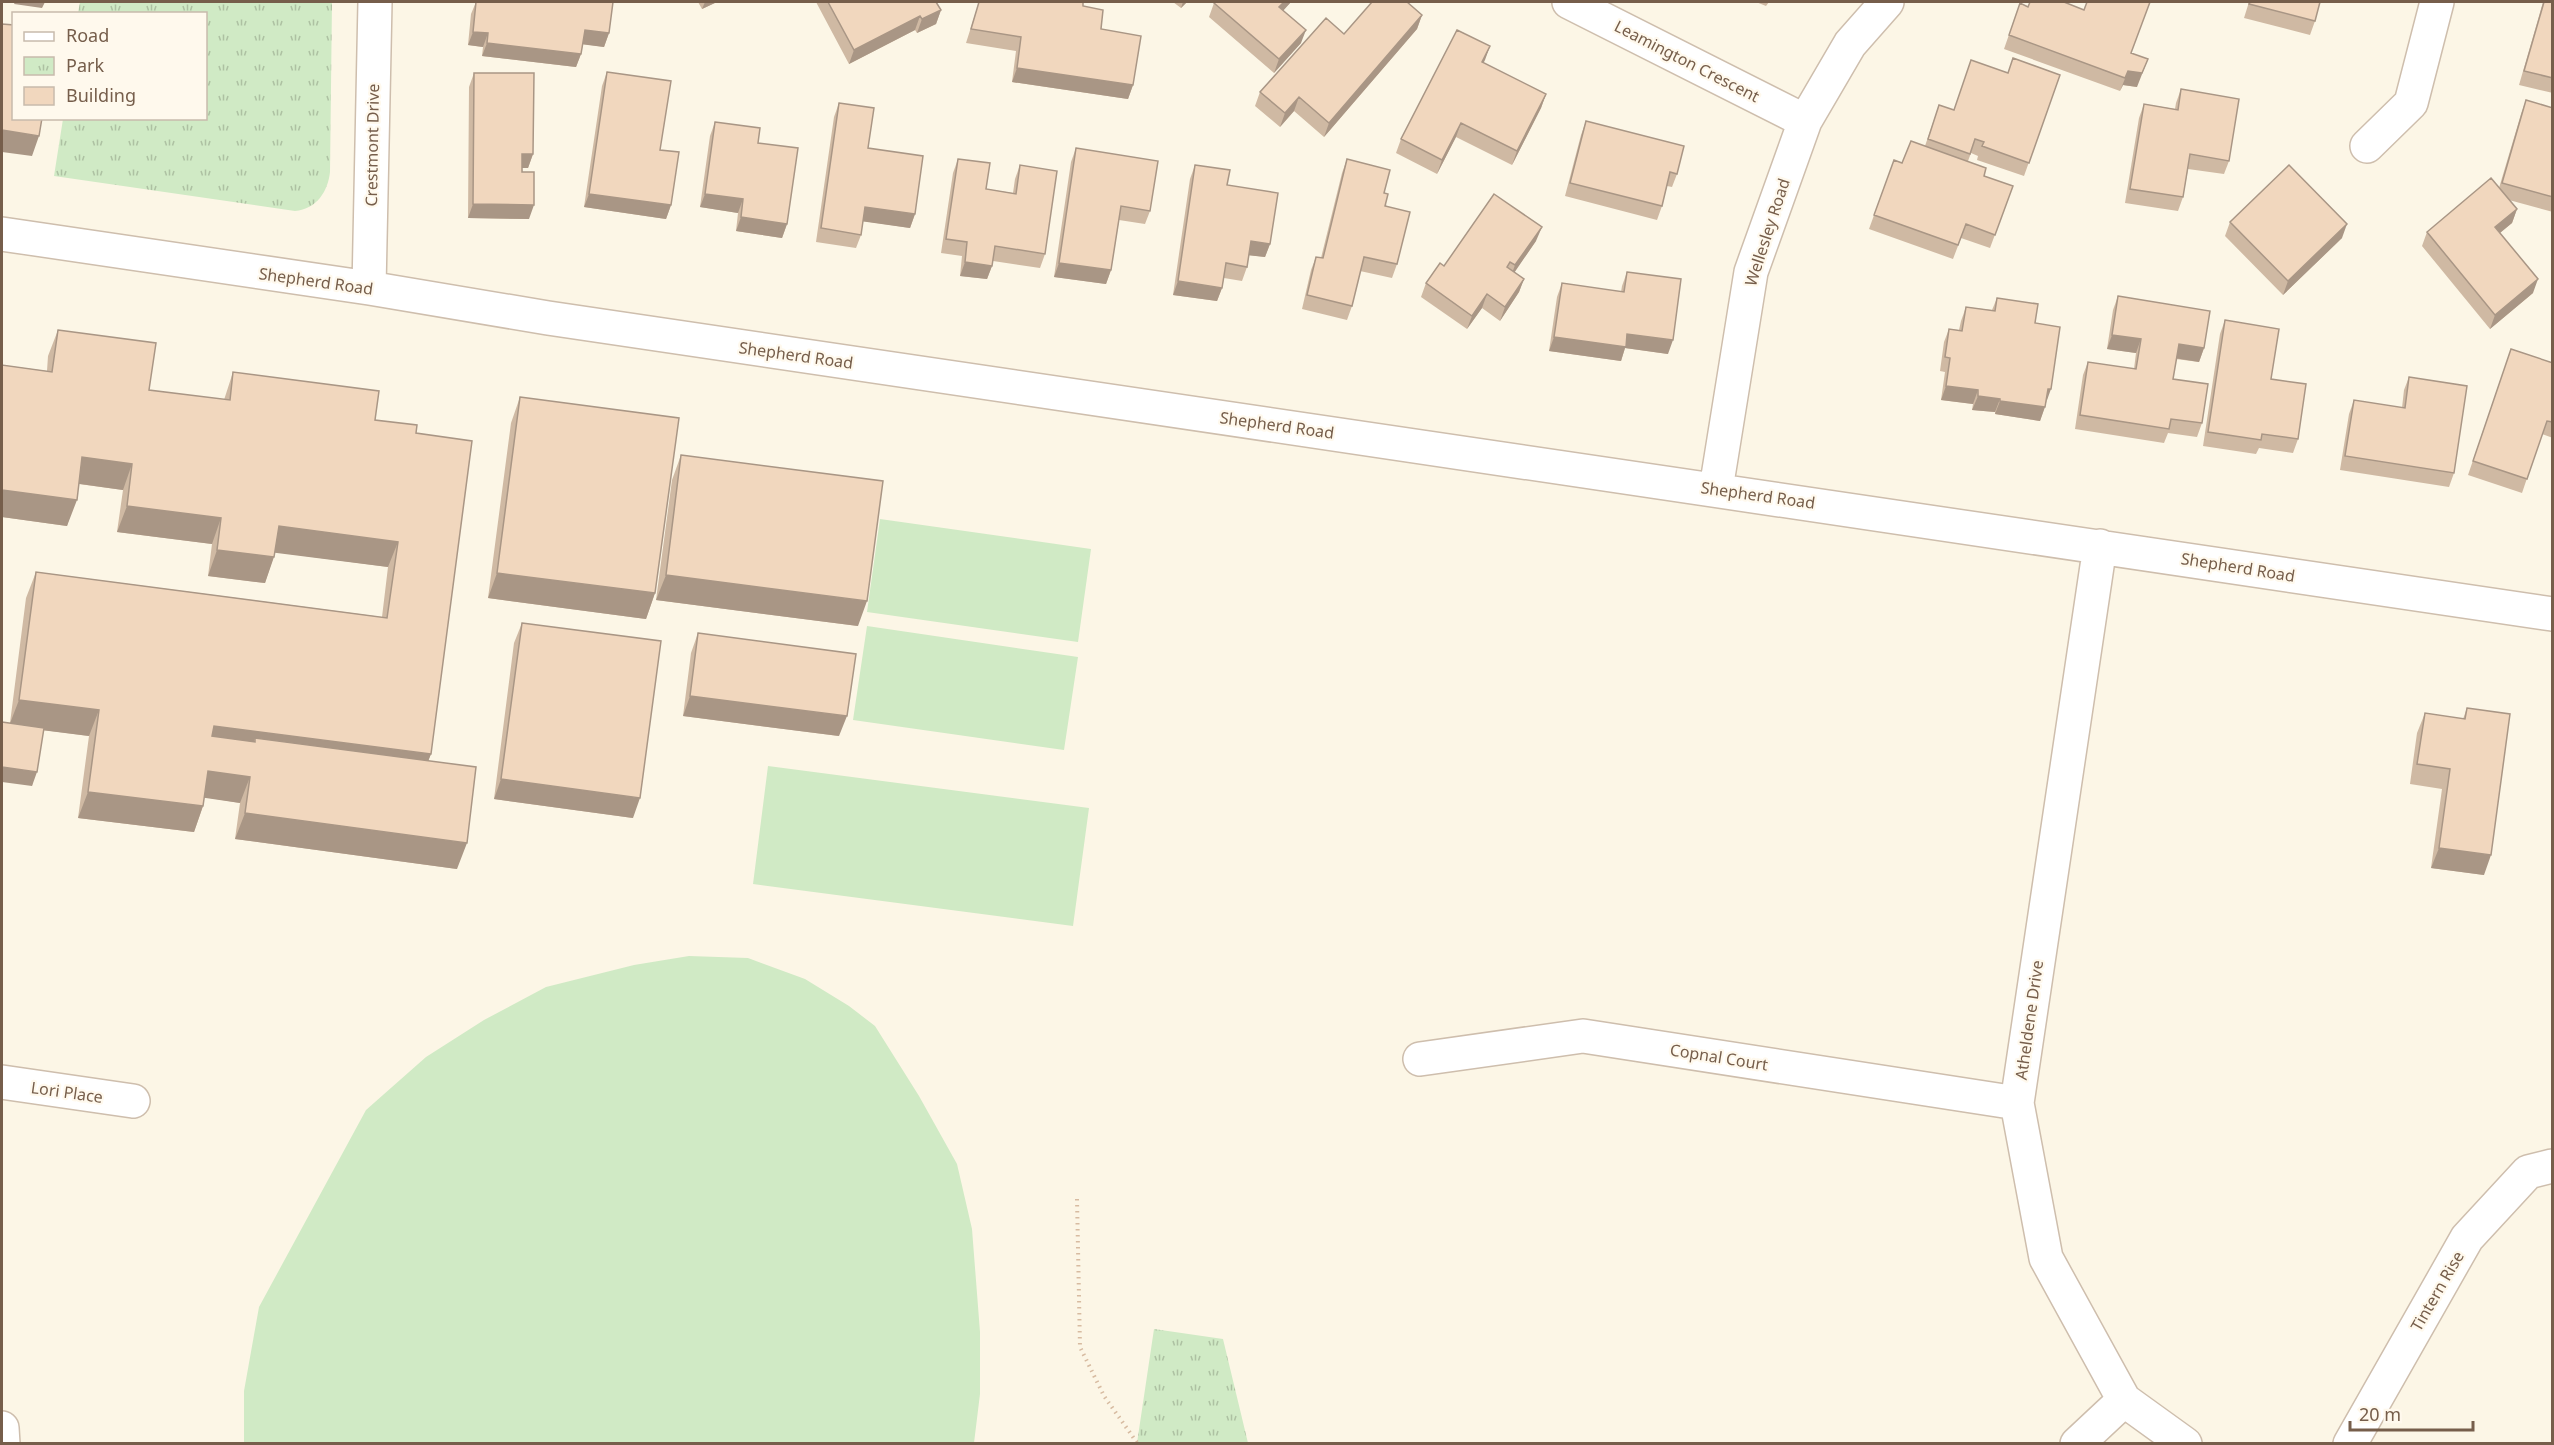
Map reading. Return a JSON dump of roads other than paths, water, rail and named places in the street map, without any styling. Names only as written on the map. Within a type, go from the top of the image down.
[{"type":"street","name":"Crestmont Drive","points":[[369,288],[375,2]]},
{"type":"street","name":"Leamington Crescent","points":[[1569,2],[1804,121]]},
{"type":"street","name":"Wellesley Road","points":[[1716,489],[1751,272],[1804,121],[1850,44],[1887,2]]},
{"type":"street","points":[[2367,146],[2411,103],[2437,2]]},
{"type":"street","name":"Shepherd Road","points":[[2,234],[369,288],[571,322],[2553,614]]},
{"type":"street","name":"Atheldene Drive","points":[[2100,546],[2017,1103],[2046,1258],[2124,1400],[2185,1443]]},
{"type":"street","name":"Copnal Court","points":[[1420,1059],[1583,1036],[2017,1103]]},
{"type":"street","name":"Lori Place","points":[[2,1082],[133,1101]]},
{"type":"street","name":"Tintern Rise","points":[[2350,1443],[2467,1238],[2528,1172],[2553,1166]]},
{"type":"street","points":[[2077,1443],[2124,1400]]},
{"type":"street","points":[[2,1428],[3,1443]]}]
